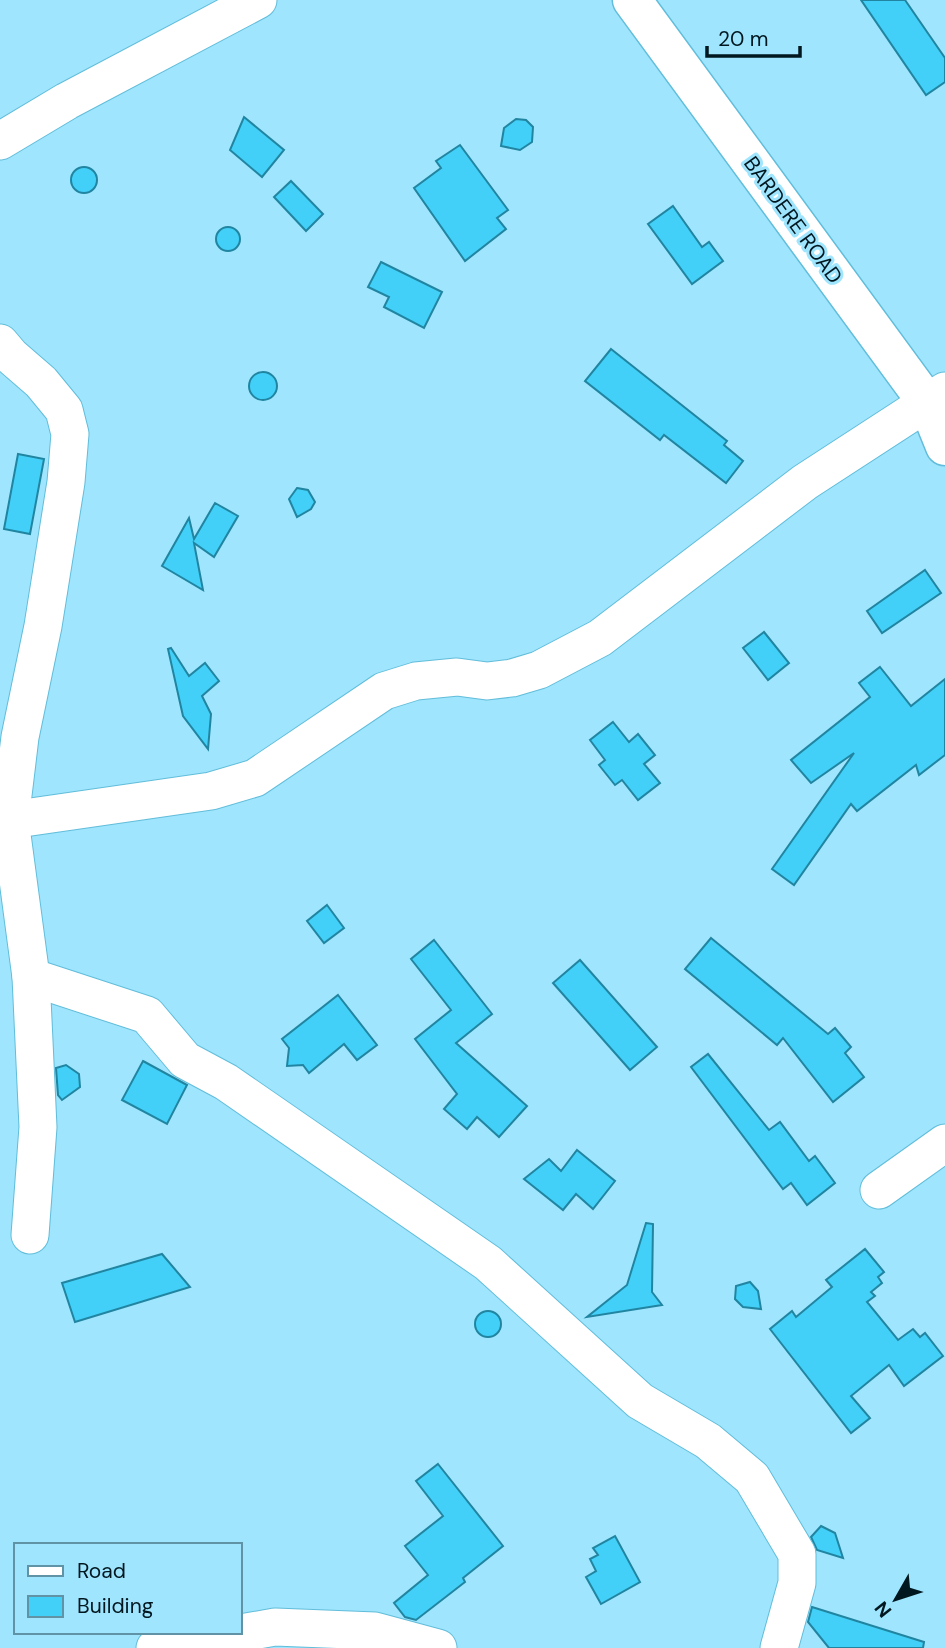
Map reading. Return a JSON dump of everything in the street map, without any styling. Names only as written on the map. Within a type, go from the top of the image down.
[{"type":"street","points":[[0,141],[66,101],[258,0]]},
{"type":"street","name":"BARDERE ROAD","points":[[632,0],[936,398],[945,446]]},
{"type":"street","points":[[0,343],[41,382],[64,410],[70,434],[66,482],[43,626],[20,737],[10,820],[31,976],[38,1127],[30,1235]]},
{"type":"street","points":[[10,820],[211,791],[254,778],[384,691],[416,681],[457,677],[486,681],[539,670],[600,638],[805,482],[936,398]]},
{"type":"street","points":[[31,976],[147,1015],[185,1060],[226,1082],[488,1263],[640,1401],[708,1441],[751,1478],[797,1554],[797,1583],[779,1648]]},
{"type":"street","points":[[879,1190],[945,1143]]},
{"type":"street","points":[[242,1633],[275,1627],[375,1631],[438,1648]]},
{"type":"street","points":[[155,1648],[235,1634]]},
{"type":"building","points":[[861,0],[905,0],[945,58],[945,82],[926,95]]},
{"type":"building","points":[[244,117],[284,150],[262,177],[230,150]]},
{"type":"building","points":[[516,119],[526,120],[533,127],[532,142],[520,150],[501,146],[504,128]]},
{"type":"building","points":[[460,145],[508,210],[497,218],[506,229],[465,261],[414,188],[441,168],[436,161]]},
{"type":"building","points":[[84,167],[93,171],[97,180],[93,189],[84,193],[75,189],[71,180],[75,171]]},
{"type":"building","points":[[291,181],[323,214],[306,231],[274,197]]},
{"type":"building","points":[[673,206],[702,247],[709,242],[723,261],[692,284],[648,224]]},
{"type":"building","points":[[228,227],[237,230],[240,239],[237,248],[228,251],[219,248],[216,239],[219,230]]},
{"type":"building","points":[[381,262],[442,292],[424,328],[384,307],[389,297],[368,287]]},
{"type":"building","points":[[611,349],[727,441],[724,445],[743,461],[726,483],[664,435],[660,440],[585,381]]},
{"type":"building","points":[[263,372],[273,376],[277,386],[273,396],[263,400],[253,396],[249,386],[253,376]]},
{"type":"building","points":[[18,454],[44,459],[30,534],[4,529]]},
{"type":"building","points":[[297,488],[308,490],[315,502],[311,509],[297,517],[289,499]]},
{"type":"building","points":[[215,503],[238,516],[214,557],[194,543],[203,590],[162,566],[189,518],[194,539]]},
{"type":"building","points":[[925,570],[941,593],[882,633],[867,611]]},
{"type":"building","points":[[764,632],[789,663],[768,680],[743,648]]},
{"type":"building","points":[[171,648],[189,676],[205,663],[219,681],[202,696],[211,714],[208,749],[183,716],[168,649]]},
{"type":"building","points":[[880,667],[911,706],[945,679],[945,755],[919,775],[916,765],[857,811],[851,804],[794,885],[772,869],[854,753],[811,783],[791,760],[870,697],[859,683]]},
{"type":"building","points":[[613,722],[629,742],[638,734],[655,755],[644,764],[660,783],[638,800],[622,780],[615,785],[599,765],[605,760],[590,740]]},
{"type":"building","points":[[327,905],[344,928],[324,943],[307,921]]},
{"type":"building","points":[[711,938],[828,1034],[835,1028],[851,1047],[845,1053],[864,1077],[833,1102],[783,1038],[777,1045],[685,969]]},
{"type":"building","points":[[434,940],[492,1014],[456,1043],[527,1106],[499,1137],[477,1117],[467,1129],[444,1109],[457,1094],[415,1039],[451,1010],[411,959]]},
{"type":"building","points":[[580,960],[657,1047],[630,1070],[553,983]]},
{"type":"building","points":[[338,995],[377,1045],[357,1060],[344,1044],[309,1073],[303,1065],[287,1066],[289,1048],[282,1039]]},
{"type":"building","points":[[708,1054],[769,1130],[780,1122],[809,1161],[815,1156],[835,1183],[807,1205],[791,1183],[783,1189],[691,1067]]},
{"type":"building","points":[[143,1061],[187,1085],[167,1124],[122,1100]]},
{"type":"building","points":[[66,1065],[79,1074],[80,1087],[62,1100],[58,1095],[56,1068]]},
{"type":"building","points":[[577,1150],[615,1181],[593,1209],[576,1194],[563,1210],[524,1179],[549,1159],[561,1171]]},
{"type":"building","points":[[646,1223],[653,1224],[652,1292],[662,1305],[587,1317],[627,1285]]},
{"type":"building","points":[[865,1249],[884,1272],[878,1277],[882,1283],[871,1292],[875,1296],[867,1302],[898,1340],[913,1329],[920,1337],[925,1333],[943,1356],[904,1386],[889,1365],[851,1396],[870,1418],[851,1433],[770,1329],[792,1311],[796,1317],[832,1287],[826,1280]]},
{"type":"building","points":[[162,1254],[190,1287],[75,1322],[62,1283]]},
{"type":"building","points":[[750,1282],[758,1291],[761,1309],[743,1307],[735,1299],[736,1286]]},
{"type":"building","points":[[488,1311],[497,1315],[501,1324],[497,1333],[488,1337],[479,1333],[475,1324],[479,1315]]},
{"type":"building","points":[[438,1464],[503,1546],[463,1578],[465,1582],[416,1620],[405,1617],[394,1603],[428,1575],[405,1546],[443,1516],[416,1481]]},
{"type":"building","points":[[821,1526],[835,1533],[843,1558],[817,1550],[811,1537]]},
{"type":"building","points":[[615,1536],[640,1582],[601,1604],[586,1577],[596,1571],[590,1559],[598,1555],[593,1548]]},
{"type":"building","points":[[812,1607],[924,1642],[923,1648],[829,1648],[808,1622]]}]
